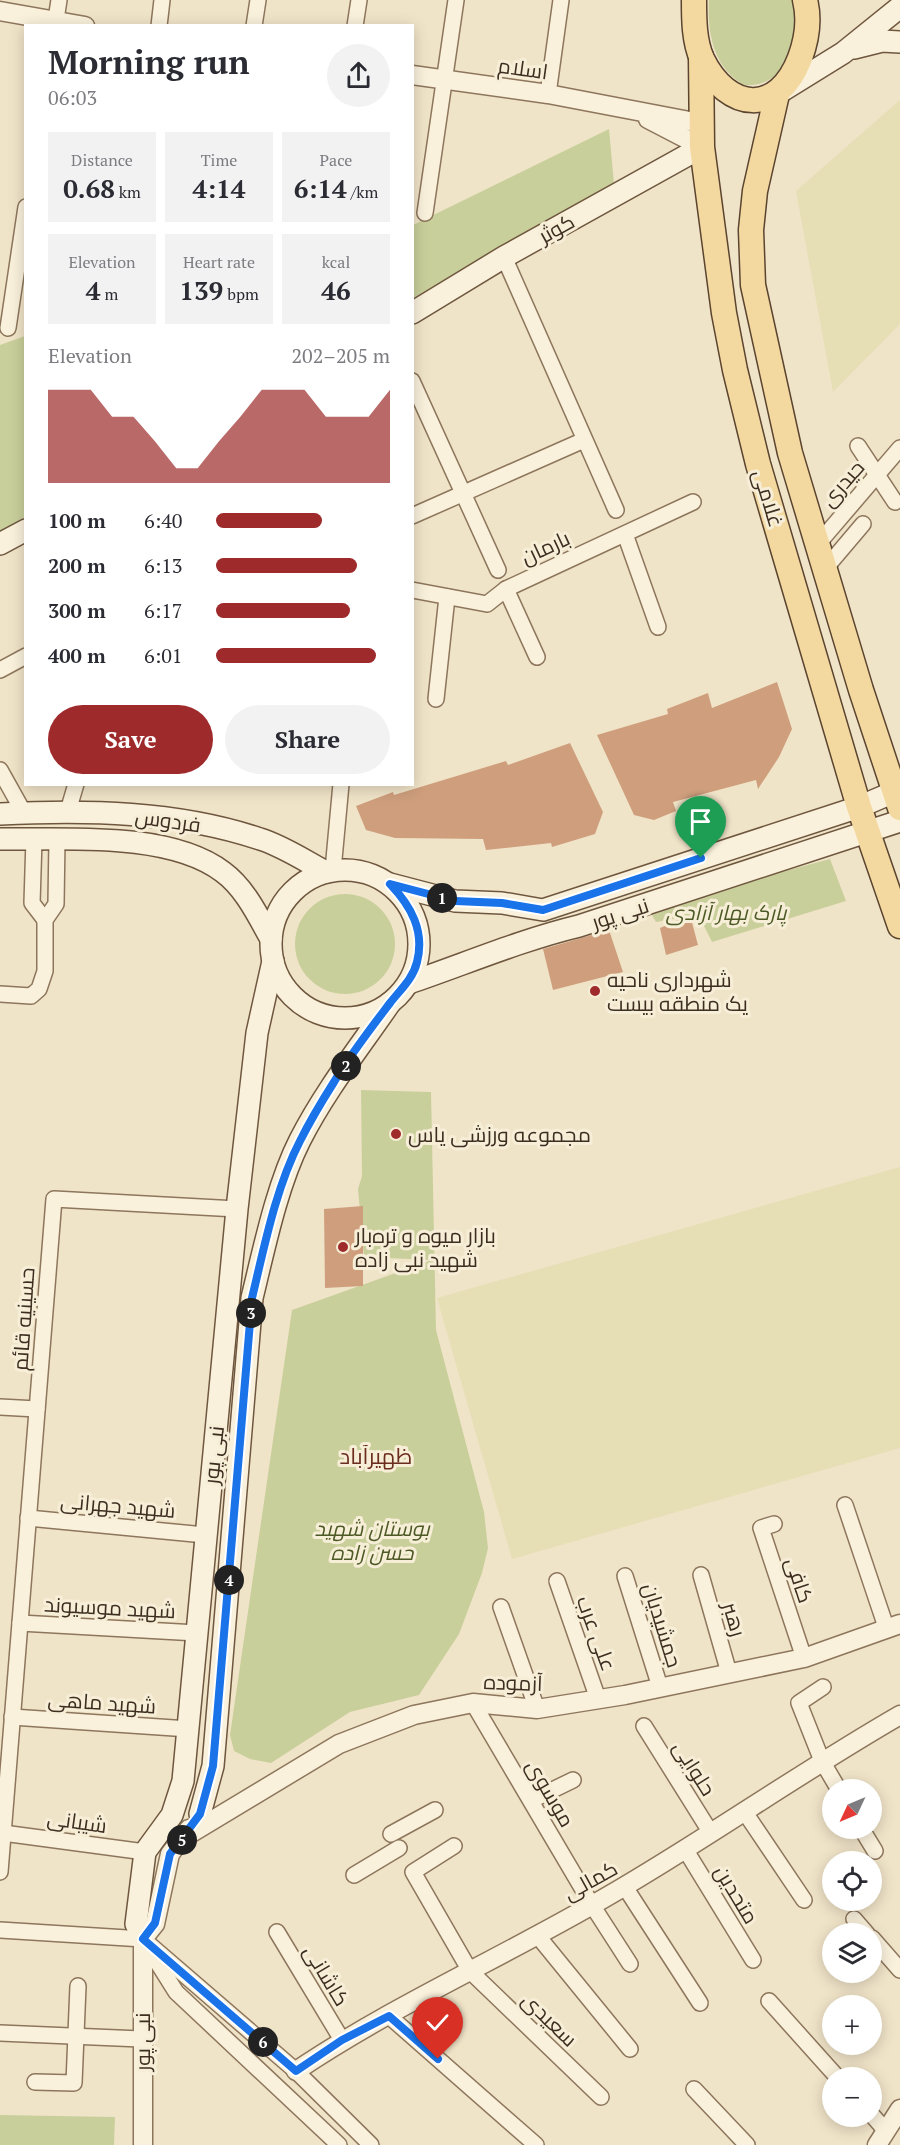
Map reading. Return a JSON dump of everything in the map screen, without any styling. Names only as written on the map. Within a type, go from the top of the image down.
[{"type":"main road","points":[[694,0],[694,19],[702,57],[723,88],[737,98],[762,100],[777,94],[843,53],[900,7]]},
{"type":"main road","points":[[777,94],[794,73],[806,42],[808,18],[805,0]]},
{"type":"main road","points":[[843,53],[862,45],[882,41],[900,42]]},
{"type":"main road","name":"غلامی","points":[[702,57],[701,135],[724,313],[735,370],[758,464],[860,807],[900,926]]},
{"type":"main road","name":"غلامی","points":[[777,94],[755,191],[752,230],[753,285],[790,453],[824,570],[897,800]]},
{"type":"main road","name":"کوثر","points":[[414,312],[701,135]]},
{"type":"main road","points":[[0,544],[24,531]]},
{"type":"main road","name":"نبی پور","points":[[390,884],[455,901],[502,903],[543,910],[860,807],[897,800]]},
{"type":"main road","name":"فردوس","points":[[0,814],[68,811],[130,814],[225,828],[263,839],[329,871]]},
{"type":"main road","name":"نبی پور","points":[[408,982],[501,952],[533,937],[579,926],[900,821]]},
{"type":"main road","name":"فردوس","points":[[0,839],[57,839],[137,844],[170,849],[204,860],[225,873],[242,891],[271,939]]},
{"type":"main road","points":[[353,870],[372,875],[390,884],[410,910],[419,941],[417,963],[408,982],[390,1003],[372,1013],[351,1018],[330,1017],[310,1009],[293,997],[280,980],[273,961],[271,939],[276,916],[288,896],[305,881],[329,871],[353,870]]},
{"type":"main road","name":"نبی پور","points":[[143,1939],[136,1924],[145,1852],[172,1815],[183,1781],[204,1534],[256,1033],[273,961]]},
{"type":"main road","name":"نبی پور","points":[[200,1814],[213,1766],[252,1298],[269,1224],[299,1142],[336,1079],[390,1003]]},
{"type":"street","points":[[0,11],[55,23],[59,0]]},
{"type":"street","points":[[159,24],[162,0]]},
{"type":"street","points":[[254,24],[258,0]]},
{"type":"street","points":[[355,24],[359,0]]},
{"type":"street","points":[[424,213],[446,80],[456,0]]},
{"type":"street","points":[[548,94],[561,0]]},
{"type":"street","name":"اسلام","points":[[414,75],[548,94],[627,108],[701,135]]},
{"type":"street","points":[[8,328],[24,220]]},
{"type":"street","points":[[504,257],[616,510]]},
{"type":"street","points":[[414,385],[498,570]]},
{"type":"street","points":[[414,515],[584,440]]},
{"type":"street","points":[[858,446],[895,502]]},
{"type":"street","name":"حیدری","points":[[817,545],[900,448]]},
{"type":"street","name":"بارمان","points":[[414,590],[487,604],[506,589],[693,502]]},
{"type":"street","points":[[824,570],[863,524]]},
{"type":"street","points":[[625,534],[658,627]]},
{"type":"street","points":[[506,589],[537,657]]},
{"type":"street","points":[[436,699],[447,597]]},
{"type":"street","points":[[0,670],[24,657]]},
{"type":"street","points":[[0,770],[24,813]]},
{"type":"street","points":[[68,811],[75,786]]},
{"type":"street","points":[[329,871],[341,786]]},
{"type":"street","points":[[34,839],[32,903],[45,920]]},
{"type":"street","points":[[0,994],[31,996],[39,989],[45,970],[45,920],[56,904],[57,839]]},
{"type":"street","name":"حسینیه قائم","points":[[0,1872],[54,1199],[237,1209]]},
{"type":"street","points":[[0,1407],[37,1409]]},
{"type":"street","points":[[845,1505],[893,1627]]},
{"type":"street","name":"شهید جهرانی","points":[[28,1518],[204,1534]]},
{"type":"street","name":"کافی","points":[[774,1524],[760,1528],[804,1658]]},
{"type":"street","name":"جمشیدیان","points":[[626,1575],[660,1687]]},
{"type":"street","name":"رهبر","points":[[701,1575],[729,1673]]},
{"type":"street","name":"علی عرب","points":[[557,1581],[598,1699]]},
{"type":"street","points":[[501,1607],[537,1709]]},
{"type":"street","name":"شهید موسیوند","points":[[20,1623],[197,1633]]},
{"type":"street","name":"آزموده","points":[[183,1838],[339,1744],[414,1715],[473,1703],[537,1709],[598,1699],[804,1658],[893,1627]]},
{"type":"street","points":[[823,1687],[799,1703],[822,1761],[832,1779]]},
{"type":"street","name":"موسوی","points":[[473,1703],[592,1905],[630,1964]]},
{"type":"street","name":"کمالی","points":[[296,2071],[342,2040],[625,1887],[822,1761],[900,1716]]},
{"type":"street","name":"شهید ماهی","points":[[12,1718],[189,1729]]},
{"type":"street","name":"حلوایی","points":[[644,1726],[711,1833]]},
{"type":"street","points":[[532,1800],[573,1780]]},
{"type":"street","points":[[354,1875],[435,1810]]},
{"type":"street","points":[[744,1811],[804,1900]]},
{"type":"street","name":"نبی پور","points":[[143,2145],[141,2039],[143,1939],[155,1923],[170,1854],[200,1814]]},
{"type":"street","name":"شیبانی","points":[[3,1833],[145,1852]]},
{"type":"street","points":[[868,1839],[875,1851]]},
{"type":"street","name":"سعیدی","points":[[454,1846],[413,1872],[470,1971],[602,2097]]},
{"type":"street","name":"متحدین","points":[[685,1849],[753,1960]]},
{"type":"street","points":[[625,1887],[700,2003]]},
{"type":"street","points":[[854,1918],[858,1923]]},
{"type":"street","points":[[0,1930],[143,1939],[296,2071],[371,2145]]},
{"type":"street","name":"کاشانی","points":[[277,1932],[342,2040]]},
{"type":"street","points":[[537,1935],[630,2049]]},
{"type":"street","points":[[143,1939],[176,1992],[339,2145]]},
{"type":"street","points":[[882,1949],[900,1970]]},
{"type":"street","points":[[35,2082],[74,2083],[78,1986]]},
{"type":"street","points":[[770,2001],[828,2067]]},
{"type":"street","points":[[389,2016],[536,2145]]},
{"type":"street","points":[[0,2033],[141,2039]]},
{"type":"street","points":[[694,2089],[747,2145]]},
{"type":"street","points":[[881,2138],[900,2109]]},
{"type":"shaded area","points":[[900,100],[900,324],[833,392],[796,191]]},
{"type":"shaded area","points":[[900,1167],[900,1448],[512,1559],[437,1298]]},
{"type":"green space","points":[[709,0],[793,0],[792,43],[781,69],[771,78],[759,84],[744,85],[734,78],[725,69],[714,48],[709,24]]},
{"type":"green space","points":[[609,129],[614,184],[414,297],[414,225]]},
{"type":"green space","points":[[24,336],[24,518],[0,532],[0,345]]},
{"type":"green space","name":"پارک بهار آزادی","points":[[830,859],[846,901],[712,942],[698,914],[656,922],[648,908]]},
{"type":"green space","points":[[345,894],[364,898],[380,909],[391,925],[395,944],[391,963],[380,979],[364,990],[345,994],[326,990],[310,979],[299,963],[295,944],[299,925],[310,909],[326,898]]},
{"type":"green space","name":"بوستان شهید حسن زاده","points":[[361,1090],[431,1092],[436,1330],[484,1512],[488,1548],[482,1573],[459,1634],[419,1695],[350,1712],[271,1763],[250,1759],[234,1751],[230,1735],[292,1310],[432,1260],[364,1257],[358,1189],[362,1176]]},
{"type":"green space","points":[[0,2115],[115,2117],[114,2145],[0,2145]]},
{"type":"building","points":[[777,682],[792,729],[779,757],[758,789],[756,780],[673,802],[676,811],[654,820],[634,815],[597,735],[668,714],[667,709],[708,693],[712,708]]},
{"type":"building","points":[[570,743],[603,812],[595,834],[552,847],[551,843],[486,850],[483,839],[395,838],[366,830],[356,806],[393,792],[394,795],[506,761],[508,765]]},
{"type":"building","points":[[690,915],[698,945],[666,955],[660,928]]},
{"type":"building","points":[[609,930],[623,972],[553,990],[543,949]]},
{"type":"building","name":"بازار میوه و تره‌بار شهید نبی زاده","points":[[363,1206],[363,1286],[325,1288],[324,1209]]},
{"type":"place","name":"شهرداری ناحیه یک منطقه بیست","points":[[595,991]]},
{"type":"place","name":"مجموعه ورزشی یاس","points":[[396,1134]]},
{"type":"place","name":"بازار میوه و تره‌بار شهید نبی زاده","points":[[343,1247]]},
{"type":"district","name":"ظهیرآباد","points":[[376,1455]]},
{"type":"route","points":[[438,2059],[389,2016],[342,2040],[296,2071],[189,1976],[143,1939],[155,1923],[170,1854],[200,1814],[213,1766],[252,1298],[269,1224],[299,1142],[336,1079],[390,1003],[408,982],[417,963],[419,941],[415,919],[405,900],[390,884],[455,901],[502,903],[543,910],[701,858]]}]
